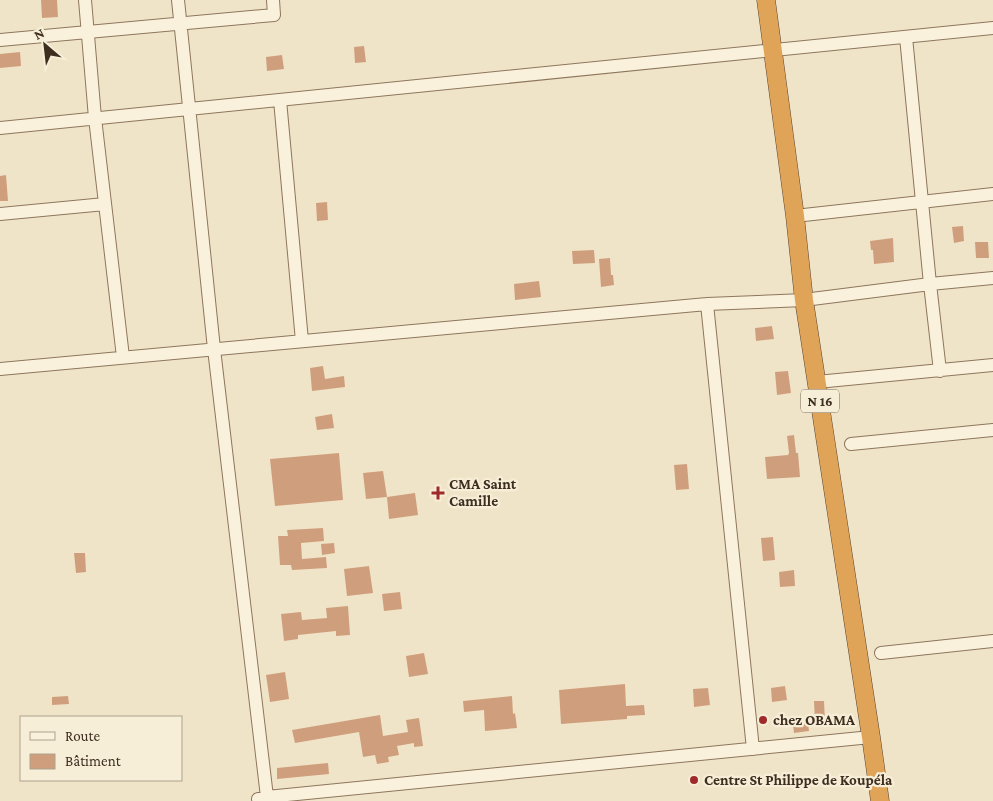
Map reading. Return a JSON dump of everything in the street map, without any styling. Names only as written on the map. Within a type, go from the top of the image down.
[{"type":"highway","name":"N 16","points":[[766,0],[795,216],[804,300],[880,801]]},
{"type":"street","points":[[85,0],[95,118],[123,358]]},
{"type":"street","points":[[178,0],[262,798],[871,737]]},
{"type":"street","points":[[0,40],[274,15],[273,0]]},
{"type":"street","points":[[0,128],[993,28]]},
{"type":"street","points":[[906,37],[940,370]]},
{"type":"street","points":[[280,100],[302,341]]},
{"type":"street","points":[[795,216],[993,194]]},
{"type":"street","points":[[0,214],[105,204]]},
{"type":"street","points":[[0,369],[708,304],[804,300],[993,278]]},
{"type":"street","points":[[708,304],[753,749]]},
{"type":"street","points":[[817,382],[993,365]]},
{"type":"street","points":[[851,444],[993,430]]},
{"type":"street","points":[[880,653],[993,641]]},
{"type":"building","points":[[41,0],[57,0],[58,17],[42,18]]},
{"type":"building","points":[[364,46],[366,62],[355,63],[354,47]]},
{"type":"building","points":[[20,52],[21,66],[0,68],[0,54]]},
{"type":"building","points":[[282,55],[284,69],[267,71],[266,57]]},
{"type":"building","points":[[6,175],[8,201],[0,201],[0,176]]},
{"type":"building","points":[[327,202],[328,220],[317,221],[316,203]]},
{"type":"building","points":[[963,226],[964,241],[954,243],[952,227]]},
{"type":"building","points":[[893,238],[894,262],[874,264],[870,241]]},
{"type":"building","points":[[975,242],[988,242],[989,258],[976,258]]},
{"type":"building","points":[[594,250],[595,263],[573,264],[572,251]]},
{"type":"building","points":[[610,258],[611,275],[613,275],[614,285],[601,287],[599,259]]},
{"type":"building","points":[[539,281],[541,297],[515,300],[514,284]]},
{"type":"building","points":[[772,326],[774,339],[756,341],[755,328]]},
{"type":"building","points":[[323,366],[325,379],[344,376],[345,387],[312,391],[310,368]]},
{"type":"building","points":[[788,371],[791,393],[777,395],[775,372]]},
{"type":"building","points":[[332,414],[334,428],[317,430],[315,417]]},
{"type":"building","points":[[794,435],[800,477],[767,479],[765,457],[788,455],[787,436]]},
{"type":"building","points":[[339,453],[343,500],[275,506],[270,459]]},
{"type":"building","points":[[687,464],[689,489],[676,490],[674,465]]},
{"type":"building","points":[[383,471],[387,497],[366,499],[363,473]]},
{"type":"building","points":[[415,493],[418,515],[389,519],[387,497]]},
{"type":"building","points":[[323,528],[324,541],[301,543],[302,559],[326,557],[327,568],[292,570],[291,565],[280,565],[278,536],[288,536],[287,530]]},
{"type":"building","points":[[773,537],[775,560],[763,561],[761,538]]},
{"type":"building","points":[[334,543],[335,553],[322,555],[321,544]]},
{"type":"building","points":[[74,553],[85,553],[86,572],[76,573]]},
{"type":"building","points":[[369,566],[373,593],[347,596],[344,569]]},
{"type":"building","points":[[794,570],[795,586],[780,587],[779,572]]},
{"type":"building","points":[[400,592],[402,609],[384,611],[382,594]]},
{"type":"building","points":[[348,606],[350,635],[336,636],[336,631],[298,635],[298,639],[284,641],[281,614],[301,612],[302,620],[327,618],[326,608]]},
{"type":"building","points":[[424,653],[428,674],[409,677],[406,656]]},
{"type":"building","points":[[285,672],[289,699],[270,702],[266,675]]},
{"type":"building","points":[[625,684],[626,706],[644,705],[645,715],[627,716],[627,719],[561,724],[559,690]]},
{"type":"building","points":[[785,686],[787,700],[772,702],[771,688]]},
{"type":"building","points":[[708,688],[710,705],[694,707],[693,689]]},
{"type":"building","points":[[68,696],[69,704],[52,705],[52,697]]},
{"type":"building","points":[[512,696],[513,714],[515,713],[517,728],[485,731],[484,710],[464,712],[463,701]]},
{"type":"building","points":[[814,701],[824,701],[825,722],[815,723]]},
{"type":"building","points":[[380,715],[383,736],[408,732],[406,720],[419,718],[423,746],[414,747],[414,743],[397,746],[399,755],[388,757],[389,762],[377,764],[375,755],[363,757],[359,732],[295,743],[292,730]]},
{"type":"building","points":[[808,723],[809,731],[794,733],[793,725]]},
{"type":"building","points":[[328,763],[329,774],[277,779],[277,768]]},
{"type":"place","name":"CMA Saint Camille","points":[[438,493]]},
{"type":"place","name":"chez OBAMA","points":[[763,720]]},
{"type":"place","name":"Centre St Philippe de Koupéla","points":[[694,780]]}]
